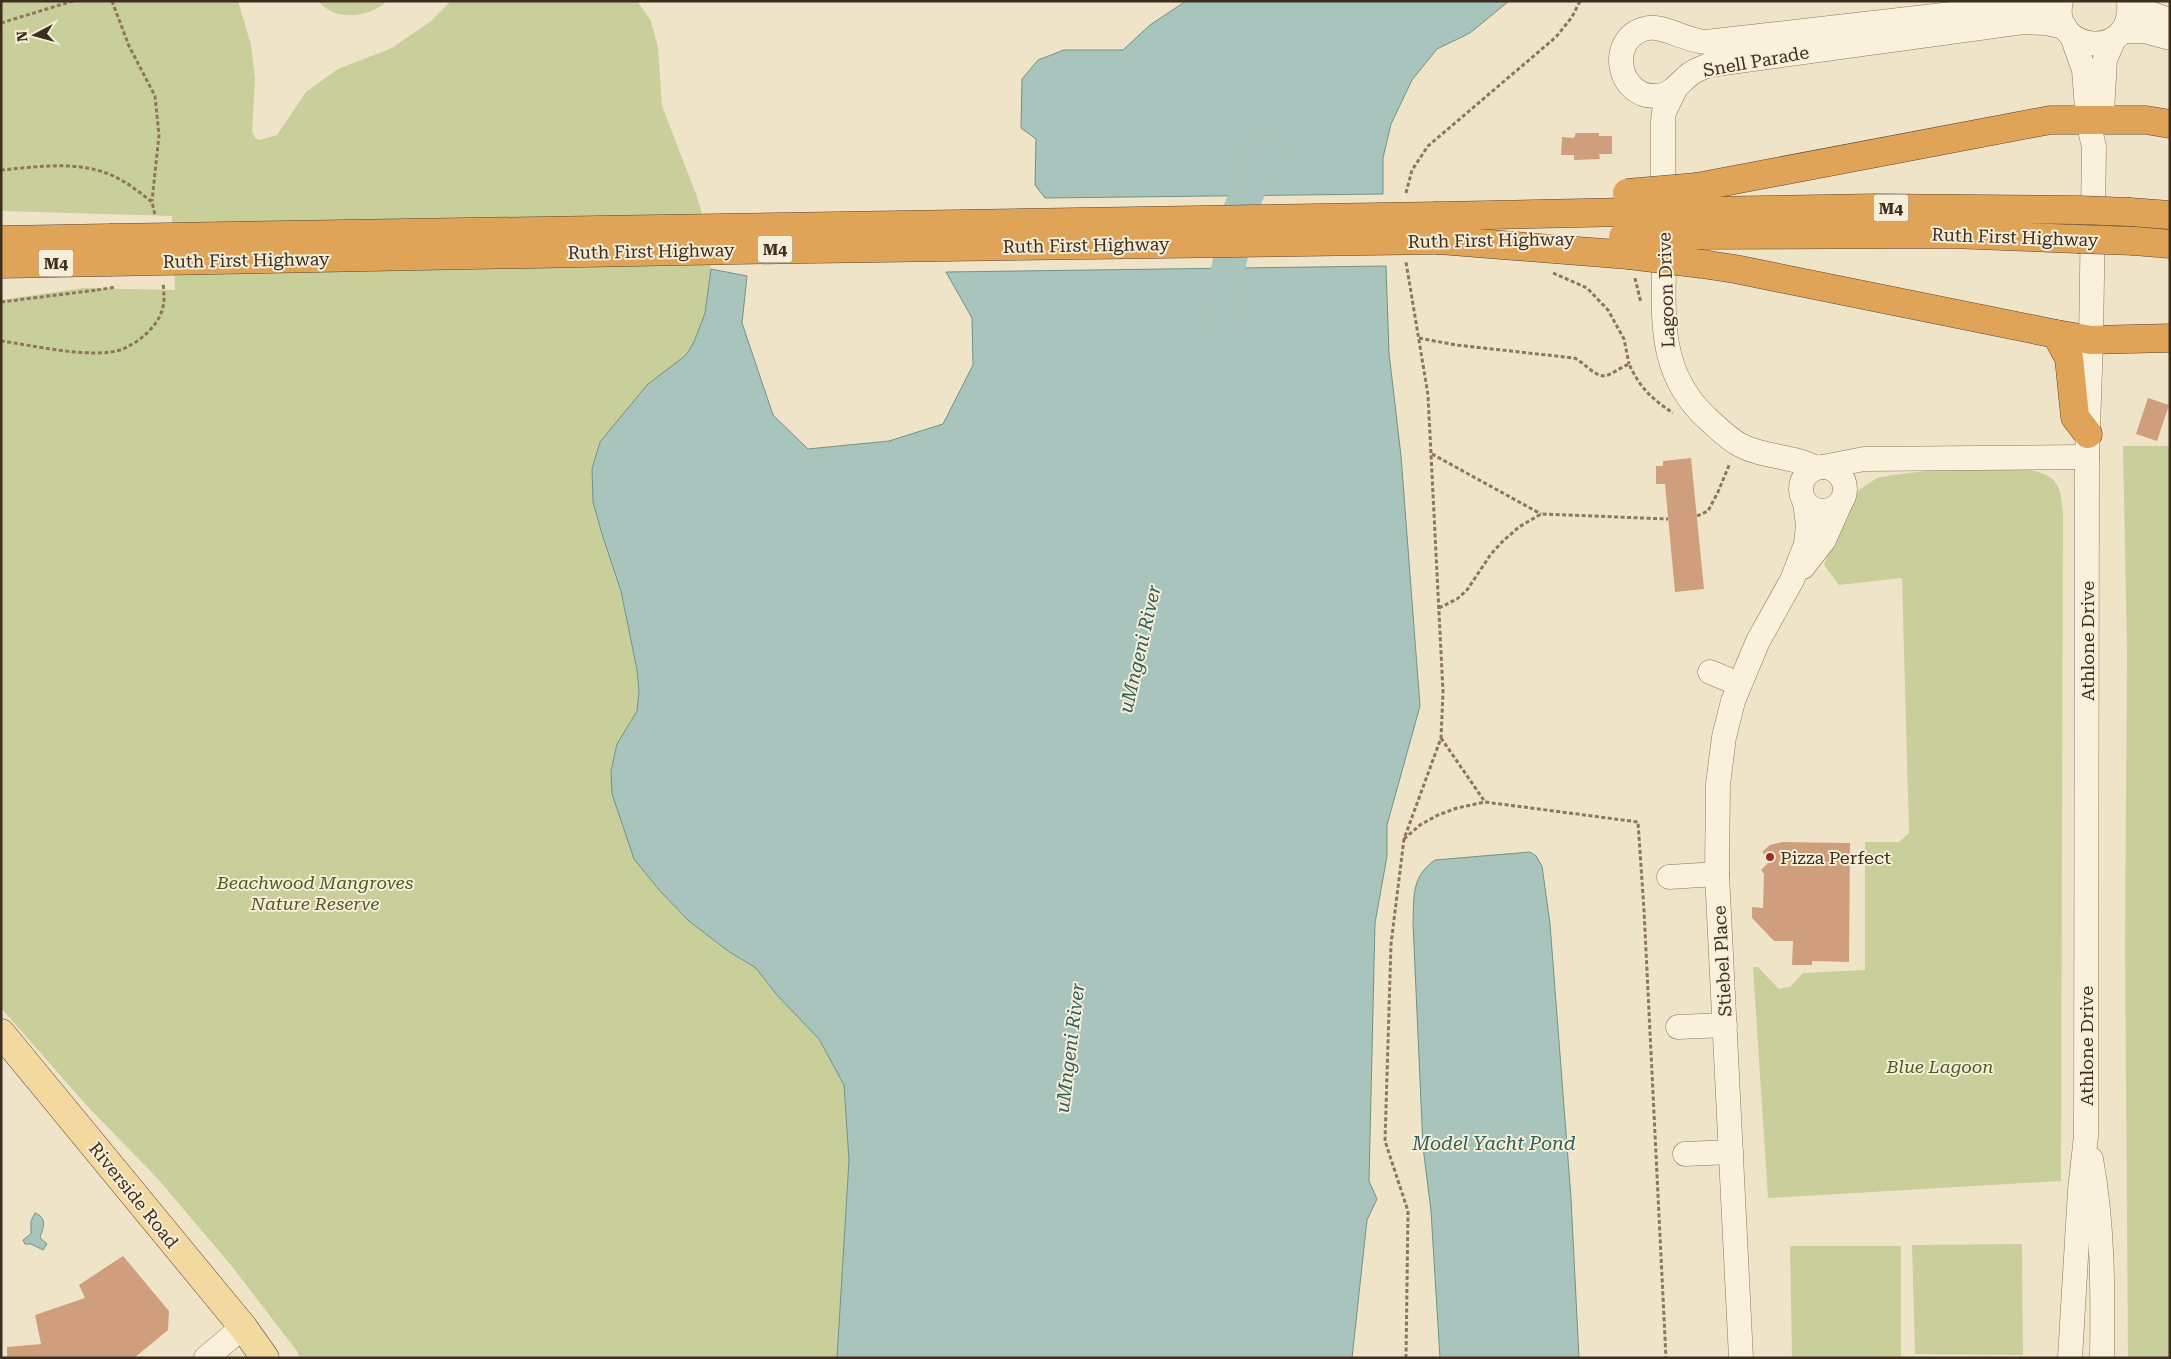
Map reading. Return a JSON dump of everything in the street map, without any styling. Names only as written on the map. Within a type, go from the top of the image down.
[{"type":"highway","points":[[1699,211],[2050,120],[2146,120],[2170,124]]},
{"type":"highway","name":"Ruth First Highway","points":[[1,240],[102,250],[727,250],[1447,224],[1627,224],[1699,211],[1876,208],[2080,210],[2170,215]]},
{"type":"highway","name":"Ruth First Highway","points":[[1699,211],[1950,234],[2170,244]]},
{"type":"highway","name":"Ruth First Highway","points":[[1447,224],[1627,224]]},
{"type":"highway","points":[[1627,224],[1702,264],[1735,268],[2091,340],[2170,338]]},
{"type":"highway","points":[[1,233],[102,250]]},
{"type":"highway","points":[[1,281],[102,250]]},
{"type":"highway","name":"Ruth First Highway","points":[[1,264],[102,250]]},
{"type":"highway","points":[[2056,334],[2069,358],[2075,417],[2088,446]]},
{"type":"main road","name":"Riverside Road","points":[[1,1033],[243,1327],[265,1358]]},
{"type":"street","name":"Snell Parade","points":[[2042,1],[2021,6],[1706,42],[1694,41],[1656,27],[1636,32],[1628,39],[1620,58],[1621,69],[1631,87],[1650,96],[1660,96],[1675,89],[1693,72],[1710,65],[2023,22],[2046,23],[2068,32],[2082,42],[2093,45],[2104,44],[2119,35]]},
{"type":"street","name":"Athlone Drive","points":[[2062,1],[2061,17],[2084,70],[2095,121]]},
{"type":"street","name":"Athlone Drive","points":[[2070,1358],[2080,1190],[2086,1136],[2088,446],[2095,121],[2108,50],[2129,17],[2129,1]]},
{"type":"street","points":[[2129,1],[2143,11],[2170,20]]},
{"type":"street","points":[[2119,35],[2144,31],[2170,38]]},
{"type":"street","name":"Lagoon Drive","points":[[1675,89],[1664,112],[1663,121],[1667,348],[1671,366],[1687,398],[1707,419],[1740,445],[1763,453],[1804,461],[1820,468]]},
{"type":"street","points":[[1884,458],[1860,474],[1834,509],[1818,511],[1805,502],[1801,489],[1806,476],[1820,468],[1846,461],[1884,458],[2088,446]]},
{"type":"street","points":[[1820,468],[1834,470],[1840,475],[1842,496]]},
{"type":"street","name":"Stiebel Place","points":[[1792,580],[1821,545],[1842,496]]},
{"type":"street","name":"Stiebel Place","points":[[1741,1358],[1717,874],[1716,807],[1720,762],[1728,718],[1758,642],[1792,580],[1808,535],[1805,502]]},
{"type":"street","points":[[1710,672],[1740,684]]},
{"type":"street","points":[[1669,877],[1717,874]]},
{"type":"street","points":[[1678,1027],[1725,1025]]},
{"type":"street","name":"Athlone Drive","points":[[2086,1136],[2098,1199],[2102,1270],[2102,1358]]},
{"type":"street","points":[[1685,1154],[1731,1152]]},
{"type":"street","points":[[206,1358],[243,1327]]},
{"type":"path","points":[[1,23],[73,1]]},
{"type":"path","points":[[112,1],[129,46],[155,96],[159,135],[152,202]]},
{"type":"path","points":[[1406,200],[1406,190],[1412,170],[1428,146],[1556,37],[1572,17],[1580,1]]},
{"type":"path","points":[[1406,258],[1428,395],[1443,692],[1441,738],[1404,839],[1391,944],[1385,1141],[1408,1211],[1406,1358]]},
{"type":"path","points":[[1546,270],[1587,288],[1608,310],[1624,339],[1629,364],[1635,378],[1653,400],[1677,416]]},
{"type":"path","points":[[1,302],[97,290]]},
{"type":"path","points":[[1419,338],[1456,345],[1574,358],[1581,360],[1599,376],[1606,376],[1629,364]]},
{"type":"path","points":[[1697,516],[1708,511],[1733,455],[1740,445]]},
{"type":"path","points":[[1431,454],[1541,514],[1668,519]]},
{"type":"path","points":[[1439,608],[1457,599],[1467,590],[1491,554],[1503,541],[1519,527],[1541,514]]},
{"type":"path","points":[[1441,738],[1485,802]]},
{"type":"path","points":[[1404,839],[1420,825],[1438,815],[1456,808],[1485,802],[1638,822],[1666,1358]]},
{"type":"green space","name":"Beachwood Mangroves Nature Reserve","points":[[1,1],[238,1],[251,45],[255,79],[252,131],[255,138],[260,140],[277,135],[306,92],[338,69],[392,48],[430,22],[451,1],[637,1],[650,19],[658,47],[662,106],[701,210],[711,269],[705,313],[694,342],[686,355],[600,442],[592,469],[593,502],[621,591],[637,670],[639,692],[637,711],[628,725],[728,951],[756,968],[776,994],[819,1039],[844,1086],[849,1160],[837,1358],[300,1358],[297,1351],[230,1264],[158,1179],[88,1107],[1,1008],[1,300],[83,288],[175,290],[172,216],[1,211]]},
{"type":"green space","points":[[318,1],[387,1],[380,7],[362,14],[343,15],[325,8]]},
{"type":"green space","points":[[2123,446],[2170,446],[2170,1358],[2128,1358],[2125,946],[2127,652]]},
{"type":"green space","name":"Blue Lagoon","points":[[1957,467],[2009,467],[2036,471],[2055,482],[2061,498],[2063,515],[2061,1181],[1768,1198],[1753,967],[1758,967],[1779,989],[1790,987],[1803,973],[1865,970],[1865,842],[1899,842],[1909,833],[1902,578],[1839,585],[1824,565],[1849,498],[1866,485],[1877,478]]},
{"type":"green space","points":[[2022,1244],[2023,1355],[1915,1354],[1912,1245]]},
{"type":"green space","points":[[1790,1246],[1901,1246],[1901,1357],[1792,1358]]},
{"type":"water","points":[[1186,1],[1509,1],[1470,33],[1437,49],[1412,80],[1391,124],[1383,158],[1383,194],[1045,198],[1035,185],[1036,139],[1021,128],[1022,79],[1038,60],[1064,50],[1123,50],[1150,25]]},
{"type":"water","points":[[1386,266],[1389,353],[1401,456],[1420,706],[1387,825],[1387,856],[1375,923],[1369,1181],[1377,1199],[1367,1220],[1352,1358],[837,1358],[849,1160],[844,1085],[819,1039],[776,994],[756,968],[728,951],[689,921],[660,891],[634,859],[612,794],[611,771],[617,744],[637,711],[639,692],[637,670],[621,591],[593,502],[592,469],[600,442],[647,385],[686,355],[694,342],[705,313],[711,269],[747,276],[742,323],[773,415],[808,449],[889,441],[943,424],[973,365],[972,318],[946,272]]},
{"type":"water","name":"Model Yacht Pond","points":[[1530,852],[1536,856],[1542,866],[1550,924],[1571,1198],[1579,1358],[1440,1358],[1431,1211],[1423,1147],[1413,923],[1415,888],[1422,873],[1435,860]]},
{"type":"water","points":[[35,1213],[42,1218],[44,1224],[40,1238],[47,1244],[43,1250],[31,1244],[25,1244],[23,1240],[31,1234],[31,1221]]},
{"type":"building","points":[[1576,133],[1599,133],[1599,136],[1612,136],[1612,154],[1599,154],[1600,159],[1574,160],[1574,155],[1561,155],[1562,137],[1574,138]]},
{"type":"building","points":[[2148,398],[2169,405],[2157,441],[2136,434]]},
{"type":"building","points":[[1691,458],[1704,589],[1675,592],[1665,484],[1656,484],[1656,466],[1663,466],[1663,461]]},
{"type":"building","points":[[1782,842],[1850,843],[1849,962],[1812,961],[1812,965],[1792,965],[1793,941],[1774,941],[1752,918],[1752,907],[1763,908],[1764,874],[1761,870],[1770,861],[1762,852],[1770,845]]},
{"type":"building","points":[[123,1256],[169,1311],[168,1330],[134,1358],[7,1358],[7,1347],[41,1344],[35,1315],[85,1298],[79,1285]]},
{"type":"waterway","name":"uMngeni River","points":[[1219,315],[1240,210],[1265,152]]},
{"type":"place","name":"Pizza Perfect","points":[[1770,857]]}]
